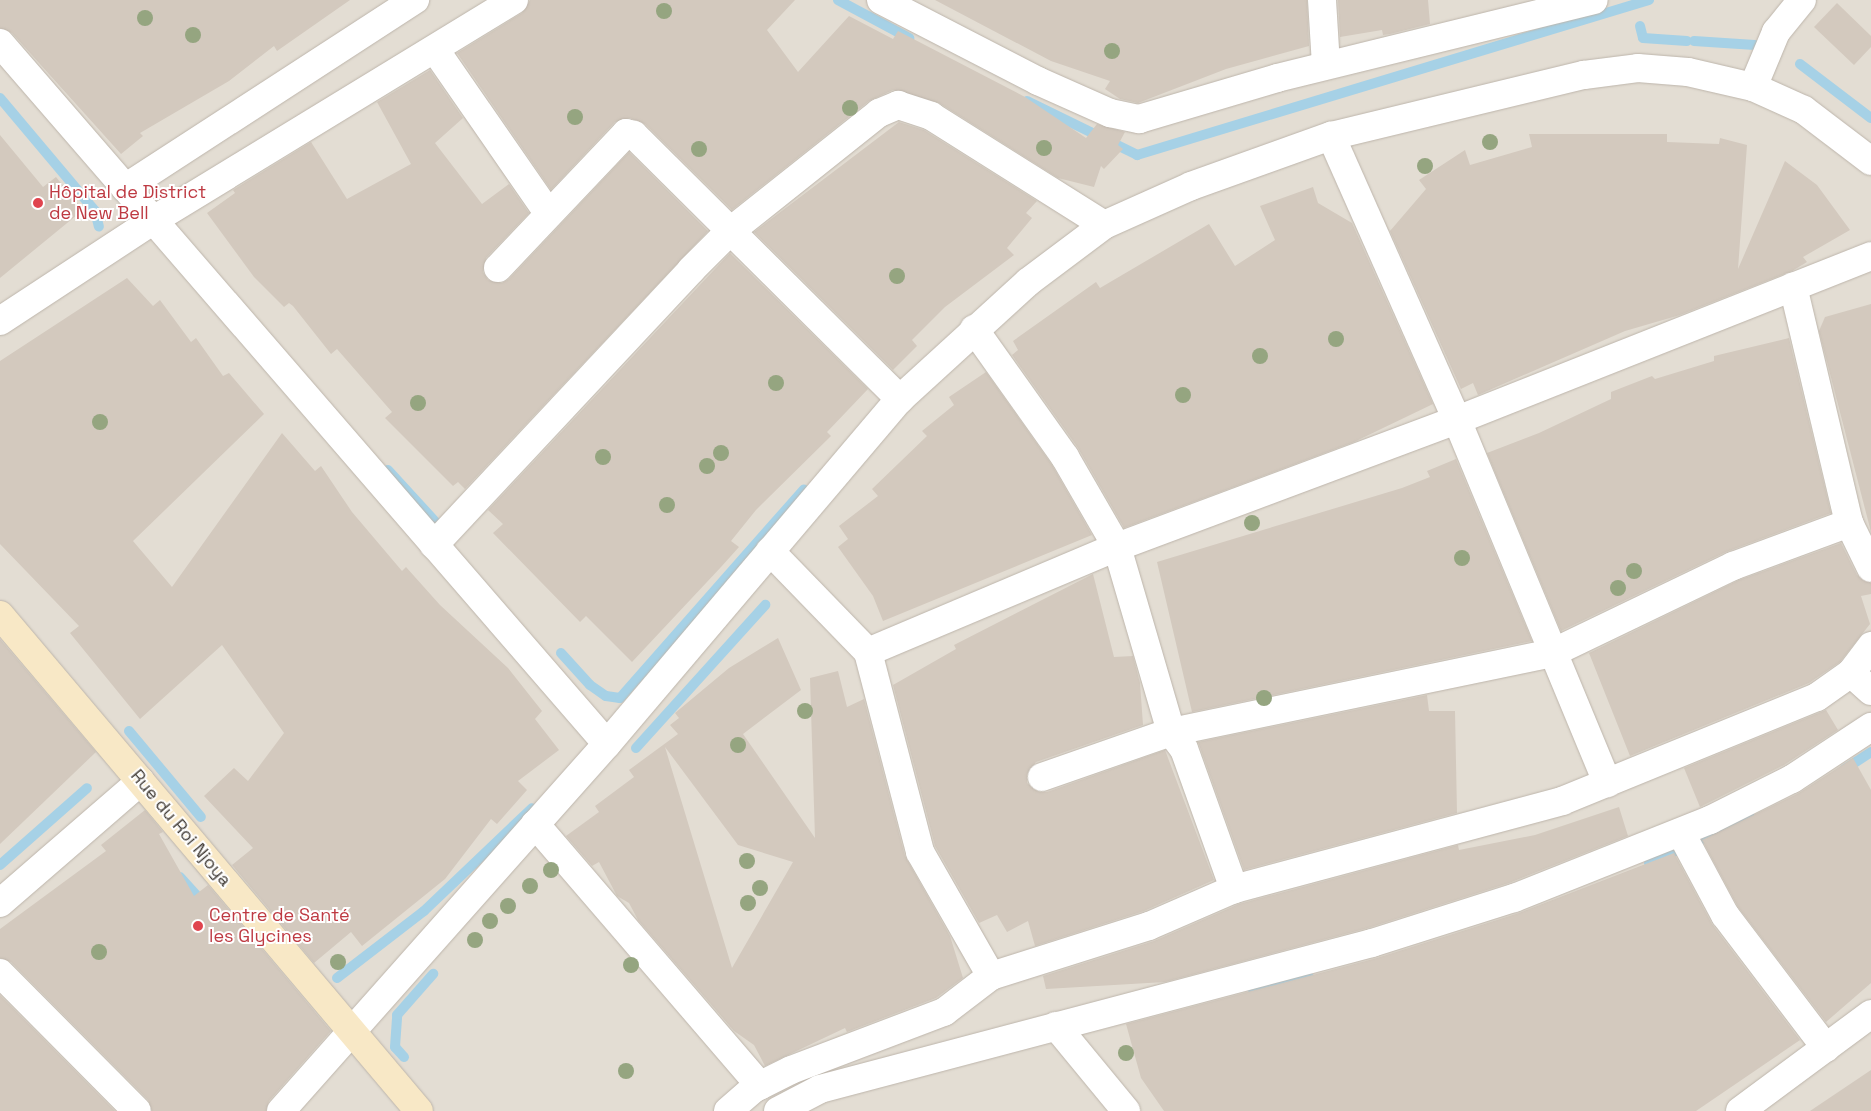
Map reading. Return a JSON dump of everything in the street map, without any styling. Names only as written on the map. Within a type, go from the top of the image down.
[{"type":"main road","name":"Rue du Roi Njoya","points":[[0,615],[419,1111]]},
{"type":"street","points":[[125,188],[385,8],[415,0]]},
{"type":"street","points":[[0,321],[152,221],[436,51],[514,0]]},
{"type":"street","points":[[1322,0],[1326,65]]},
{"type":"street","points":[[892,2],[1038,81],[1110,113],[1139,119],[1326,65],[1594,0]]},
{"type":"street","points":[[1753,88],[1776,32],[1802,0]]},
{"type":"street","points":[[0,43],[152,221],[607,744]]},
{"type":"street","points":[[436,51],[548,213]]},
{"type":"street","points":[[281,1111],[350,1028],[607,744],[900,399],[974,329],[1028,282],[1104,225],[1191,186],[1331,136],[1584,75],[1638,68],[1688,72],[1753,88],[1804,110],[1871,161]]},
{"type":"street","points":[[434,545],[728,233],[879,113],[898,105],[931,116],[1104,225]]},
{"type":"street","points":[[498,268],[548,213],[626,133],[634,135],[728,233],[900,399]]},
{"type":"street","points":[[1331,136],[1457,420],[1607,783]]},
{"type":"street","points":[[868,652],[1116,547],[1457,420],[1871,256]]},
{"type":"street","points":[[1793,287],[1849,523],[1871,568]]},
{"type":"street","points":[[974,329],[1066,457],[1116,547],[1171,732],[1184,749],[1234,889]]},
{"type":"street","points":[[1042,777],[1171,732],[1552,653],[1733,566],[1849,523]]},
{"type":"street","points":[[770,551],[868,652],[920,852],[991,976]]},
{"type":"street","points":[[728,1111],[760,1086],[944,1012],[991,976],[1149,926],[1234,889],[1562,801],[1817,698],[1851,672],[1871,646]]},
{"type":"street","points":[[1851,672],[1871,691]]},
{"type":"street","points":[[778,1111],[820,1089],[1458,917],[1680,833],[1792,779],[1871,727]]},
{"type":"street","points":[[0,903],[141,781]]},
{"type":"street","points":[[535,824],[760,1086]]},
{"type":"street","points":[[1680,833],[1725,915],[1826,1048]]},
{"type":"street","points":[[0,973],[137,1111]]},
{"type":"street","points":[[1751,1108],[1871,1014]]},
{"type":"street","points":[[1056,1026],[1126,1111]]},
{"type":"shaded area","points":[[0,0],[1871,0],[1871,1111],[0,1111]]},
{"type":"building","points":[[0,0],[350,0],[277,51],[274,46],[229,81],[140,133],[143,136],[121,154],[12,33],[0,28]]},
{"type":"building","points":[[530,0],[795,0],[767,30],[798,72],[849,16],[893,39],[898,31],[1025,97],[1086,138],[1097,124],[1125,132],[1118,145],[1123,149],[1104,169],[1101,166],[1094,187],[1058,178],[939,103],[893,90],[869,101],[732,210],[645,124],[630,118],[615,122],[551,190],[457,53],[522,13]]},
{"type":"building","points":[[935,0],[1307,0],[1309,46],[1226,69],[1138,103],[1120,99],[1105,89],[1110,81],[1051,61]]},
{"type":"building","points":[[1338,0],[1428,0],[1430,24],[1390,34],[1383,35],[1382,30],[1340,37]]},
{"type":"building","points":[[1837,3],[1871,36],[1871,47],[1854,65],[1814,27]]},
{"type":"building","points":[[430,70],[463,118],[435,143],[482,204],[509,184],[529,213],[486,258],[483,272],[488,280],[502,283],[509,279],[629,152],[708,231],[465,489],[458,482],[453,486],[385,418],[392,412],[337,349],[331,354],[293,306],[289,303],[284,307],[254,277],[207,213],[235,193],[233,190],[311,142],[347,199],[411,164],[377,102]]},
{"type":"building","points":[[899,122],[924,130],[1037,201],[1026,213],[1032,218],[1007,248],[1014,255],[945,307],[912,340],[917,346],[893,370],[754,232]]},
{"type":"building","points":[[1529,134],[1667,134],[1667,142],[1719,144],[1720,138],[1747,145],[1738,269],[1785,161],[1817,185],[1850,230],[1803,257],[1807,262],[1792,271],[1680,315],[1625,331],[1478,395],[1473,383],[1461,389],[1390,231],[1426,189],[1419,180],[1465,150],[1470,165],[1532,147]]},
{"type":"building","name":"Hôpital de District de New Bell","points":[[0,135],[43,187],[56,177],[83,210],[0,278]]},
{"type":"building","points":[[1313,187],[1318,203],[1352,223],[1433,404],[1354,442],[1124,528],[1078,448],[1012,355],[1018,350],[1013,341],[1096,282],[1100,288],[1209,224],[1235,266],[1275,240],[1260,206]]},
{"type":"building","points":[[730,253],[868,389],[827,432],[831,436],[756,510],[731,541],[739,547],[632,662],[586,616],[580,622],[493,533],[503,524],[488,510]]},
{"type":"building","points":[[127,278],[153,306],[160,300],[191,342],[196,338],[223,376],[229,373],[264,414],[133,541],[172,587],[282,433],[315,471],[321,466],[352,512],[402,571],[406,567],[440,605],[508,668],[542,711],[535,719],[559,750],[518,781],[527,790],[497,824],[491,819],[445,879],[362,946],[351,932],[314,963],[232,865],[253,848],[204,796],[234,768],[248,781],[284,733],[222,645],[140,719],[70,633],[79,626],[0,544],[0,361]]},
{"type":"building","points":[[1871,304],[1871,532],[1819,331],[1825,317]]},
{"type":"building","points":[[1789,338],[1831,513],[1726,552],[1561,631],[1487,453],[1539,433],[1611,399],[1611,392],[1652,376],[1655,379],[1714,361],[1714,356]]},
{"type":"building","points":[[986,372],[1052,465],[1092,535],[883,621],[873,596],[838,547],[848,539],[839,526],[878,496],[872,489],[927,436],[922,431],[954,405],[949,397]]},
{"type":"building","points":[[1456,459],[1532,641],[1192,712],[1157,562],[1402,488],[1430,477],[1427,471]]},
{"type":"building","points":[[1841,543],[1857,575],[1871,583],[1871,594],[1861,596],[1870,624],[1840,662],[1809,683],[1630,756],[1589,653],[1739,580]]},
{"type":"building","points":[[1093,574],[1114,657],[1133,656],[1140,683],[1143,725],[1036,762],[1027,774],[1027,783],[1039,792],[1047,792],[1165,750],[1214,880],[1144,911],[1035,946],[1028,921],[1007,932],[997,915],[979,923],[935,846],[893,685],[956,649],[954,645]]},
{"type":"building","points":[[778,638],[801,690],[743,734],[815,838],[810,678],[838,671],[847,707],[864,699],[905,856],[950,936],[963,978],[936,998],[847,1032],[845,1028],[765,1066],[754,1045],[734,1031],[638,920],[629,903],[617,896],[599,862],[592,866],[566,836],[599,812],[595,806],[634,777],[629,770],[678,734],[670,725],[679,718],[675,713],[729,668]],"holes":[[[665,747],[738,845],[793,862],[732,968]]]},
{"type":"building","points":[[0,639],[96,752],[0,844]]},
{"type":"building","points":[[1427,695],[1429,711],[1455,711],[1457,813],[1244,870],[1198,742]]},
{"type":"building","points":[[1826,710],[1838,730],[1784,765],[1700,807],[1684,768]]},
{"type":"building","points":[[1853,758],[1871,790],[1871,983],[1826,1022],[1738,907],[1702,840],[1799,793]]},
{"type":"building","points":[[1619,807],[1628,836],[1509,883],[1368,928],[1165,982],[1046,989],[1043,976],[1154,941],[1239,904],[1458,845],[1459,850],[1535,835]]},
{"type":"building","points":[[145,810],[163,832],[159,834],[194,896],[208,885],[331,1031],[269,1101],[266,1111],[152,1111],[148,1100],[11,962],[0,958],[0,929],[106,851],[101,845]]},
{"type":"building","points":[[1674,853],[1712,924],[1800,1040],[1696,1111],[1164,1111],[1141,1078],[1126,1024],[1377,958],[1519,913]]},
{"type":"building","points":[[0,995],[115,1111],[0,1111]]},
{"type":"building","points":[[1871,1070],[1871,1111],[1810,1111]]},
{"type":"waterway","points":[[838,0],[909,38]]},
{"type":"waterway","points":[[1027,101],[1137,155],[1649,0]]},
{"type":"waterway","points":[[1640,26],[1643,38],[1687,41]]},
{"type":"waterway","points":[[1694,41],[1755,45]]},
{"type":"waterway","points":[[1800,64],[1871,118]]},
{"type":"waterway","points":[[0,98],[95,211],[99,227]]},
{"type":"waterway","points":[[388,470],[441,528]]},
{"type":"waterway","points":[[561,653],[590,685],[606,696],[620,698],[804,489]]},
{"type":"waterway","points":[[636,748],[765,605]]},
{"type":"waterway","points":[[129,731],[201,817]]},
{"type":"waterway","points":[[1845,769],[1871,752]]},
{"type":"waterway","points":[[0,865],[87,788]]},
{"type":"waterway","points":[[337,978],[424,911],[532,808]]},
{"type":"waterway","points":[[1649,863],[1750,817]]},
{"type":"waterway","points":[[180,877],[198,897]]},
{"type":"waterway","points":[[404,1057],[395,1047],[397,1015],[433,974]]},
{"type":"waterway","points":[[1252,988],[1309,977]]},
{"type":"place","name":"Hôpital de District de New Bell","points":[[38,203]]},
{"type":"place","name":"Centre de Santé les Glycines","points":[[198,926]]}]
